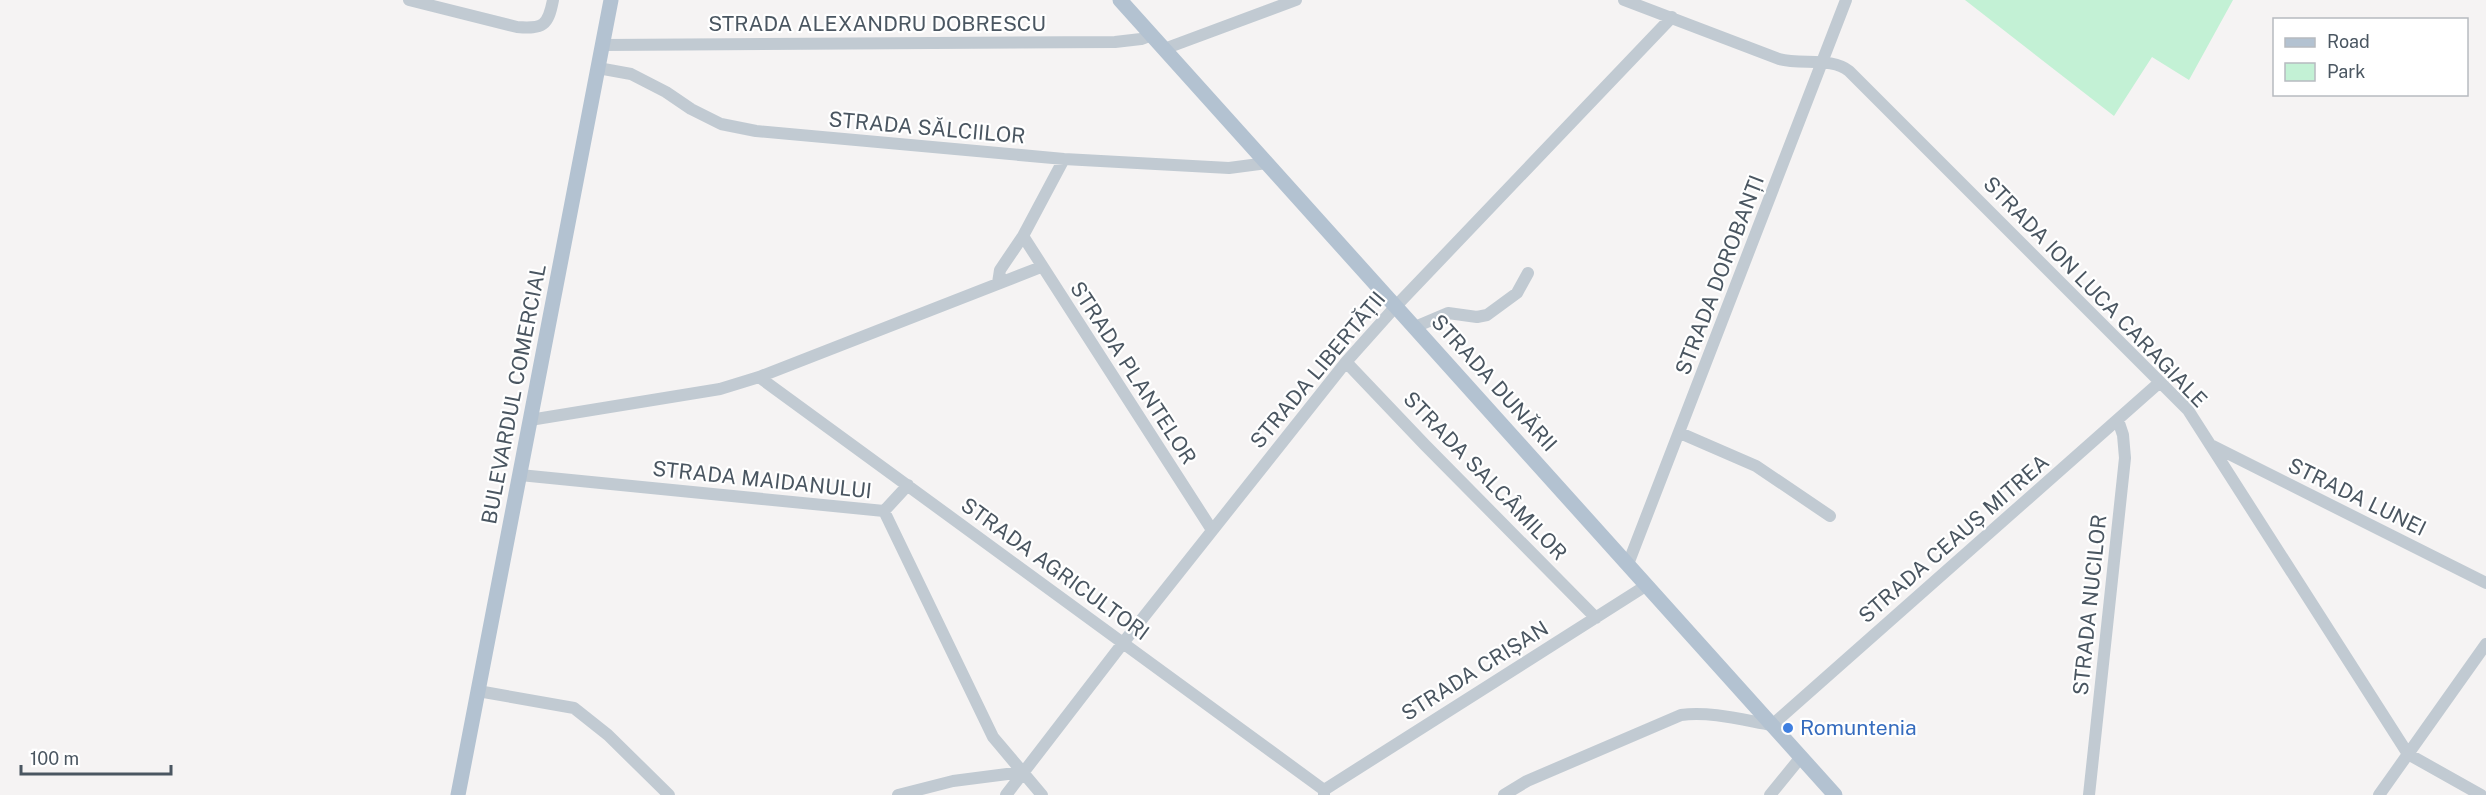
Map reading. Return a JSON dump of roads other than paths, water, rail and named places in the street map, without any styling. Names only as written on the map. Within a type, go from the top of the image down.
[{"type":"main road","name":"BULEVARDUL COMERCIAL","points":[[458,795],[610,0]]},
{"type":"main road","name":"STRADA DUNĂRII","points":[[1120,0],[1835,795]]},
{"type":"street","points":[[409,0],[517,27],[534,28],[544,25],[550,15],[553,0]]},
{"type":"street","points":[[1164,49],[1296,0]]},
{"type":"street","name":"STRADA ION LUCA CARAGIALE","points":[[1624,0],[1779,59],[1803,64],[1835,63],[1849,71],[2188,410],[2408,754],[2481,795]]},
{"type":"street","name":"STRADA DOROBANȚI","points":[[1628,564],[1846,0]]},
{"type":"street","name":"STRADA LIBERTĂȚII","points":[[1006,795],[1123,643],[1346,362],[1396,306],[1672,17]]},
{"type":"street","name":"STRADA ALEXANDRU DOBRESCU","points":[[602,45],[1115,42],[1152,36]]},
{"type":"street","name":"STRADA SĂLCIILOR","points":[[598,68],[631,74],[666,92],[691,110],[721,124],[744,129],[1064,159],[1229,168],[1267,163]]},
{"type":"street","points":[[998,283],[1000,270],[1023,236],[1064,159]]},
{"type":"street","name":"STRADA PLANTELOR","points":[[1023,236],[1212,530]]},
{"type":"street","points":[[530,420],[720,389],[759,377],[1041,267]]},
{"type":"street","points":[[1415,327],[1448,313],[1477,317],[1487,315],[1517,292],[1528,273]]},
{"type":"street","name":"STRADA SALCÂMILOR","points":[[1346,362],[1596,618]]},
{"type":"street","name":"STRADA AGRICULTORI","points":[[759,377],[1324,792]]},
{"type":"street","name":"STRADA CEAUȘ MITREA","points":[[1772,725],[2160,382]]},
{"type":"street","name":"STRADA NUCILOR","points":[[2089,795],[2125,458],[2123,435],[2118,420]]},
{"type":"street","points":[[1680,433],[1756,466],[1830,516]]},
{"type":"street","name":"STRADA LUNEI","points":[[2210,445],[2486,583]]},
{"type":"street","name":"STRADA MAIDANULUI","points":[[520,475],[884,511],[993,737],[1042,795]]},
{"type":"street","points":[[884,511],[908,485]]},
{"type":"street","name":"STRADA CRIȘAN","points":[[1324,792],[1647,585]]},
{"type":"street","points":[[2379,795],[2486,644]]},
{"type":"street","points":[[478,691],[574,708],[608,735],[669,795]]},
{"type":"street","points":[[1504,795],[1527,782],[1681,715],[1737,718],[1772,725]]},
{"type":"street","points":[[1770,795],[1801,757]]},
{"type":"street","points":[[898,795],[984,776],[1023,772]]},
{"type":"place","name":"Romuntenia","points":[[1788,728]]}]
